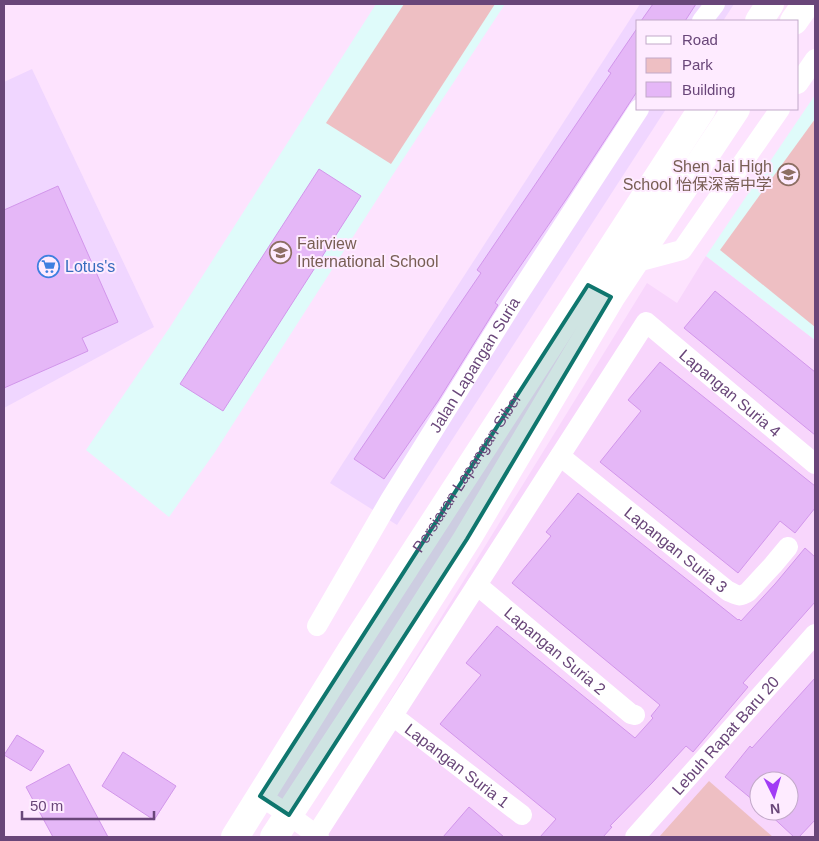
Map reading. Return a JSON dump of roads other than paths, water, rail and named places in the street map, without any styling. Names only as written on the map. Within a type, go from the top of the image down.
[{"type":"main road","points":[[760,20],[770,4]]},
{"type":"main road","points":[[795,20],[806,4]]},
{"type":"main road","name":"Persiaran Lapangan Siber","points":[[274,837],[467,539],[600,291],[701,110]]},
{"type":"main road","name":"Persiaran Lapangan Siber","points":[[235,837],[352,649],[600,291],[633,263],[735,110]]},
{"type":"street","points":[[703,20],[715,4]]},
{"type":"street","points":[[799,82],[815,58]]},
{"type":"street","name":"Jalan Lapangan Suria","points":[[317,626],[390,500],[514,300],[638,110]]},
{"type":"street","points":[[633,263],[682,250],[779,110]]},
{"type":"street","name":"Lapangan Suria 4","points":[[560,456],[646,322],[815,464]]},
{"type":"street","points":[[260,796],[318,836],[560,456]]},
{"type":"street","name":"Lapangan Suria 3","points":[[560,456],[738,596],[748,592],[788,547]]},
{"type":"street","name":"Lapangan Suria 2","points":[[477,585],[635,715]]},
{"type":"street","name":"Lebuh Rapat Baru 20","points":[[635,837],[815,634]]},
{"type":"street","name":"Lapangan Suria 1","points":[[393,716],[522,815]]},
{"type":"place","name":"Shen Jai High School 怡保深斋中学","points":[[788,175]]},
{"type":"place","name":"Fairview International School","points":[[281,252]]},
{"type":"place","name":"Lotus's","points":[[49,266]]}]
